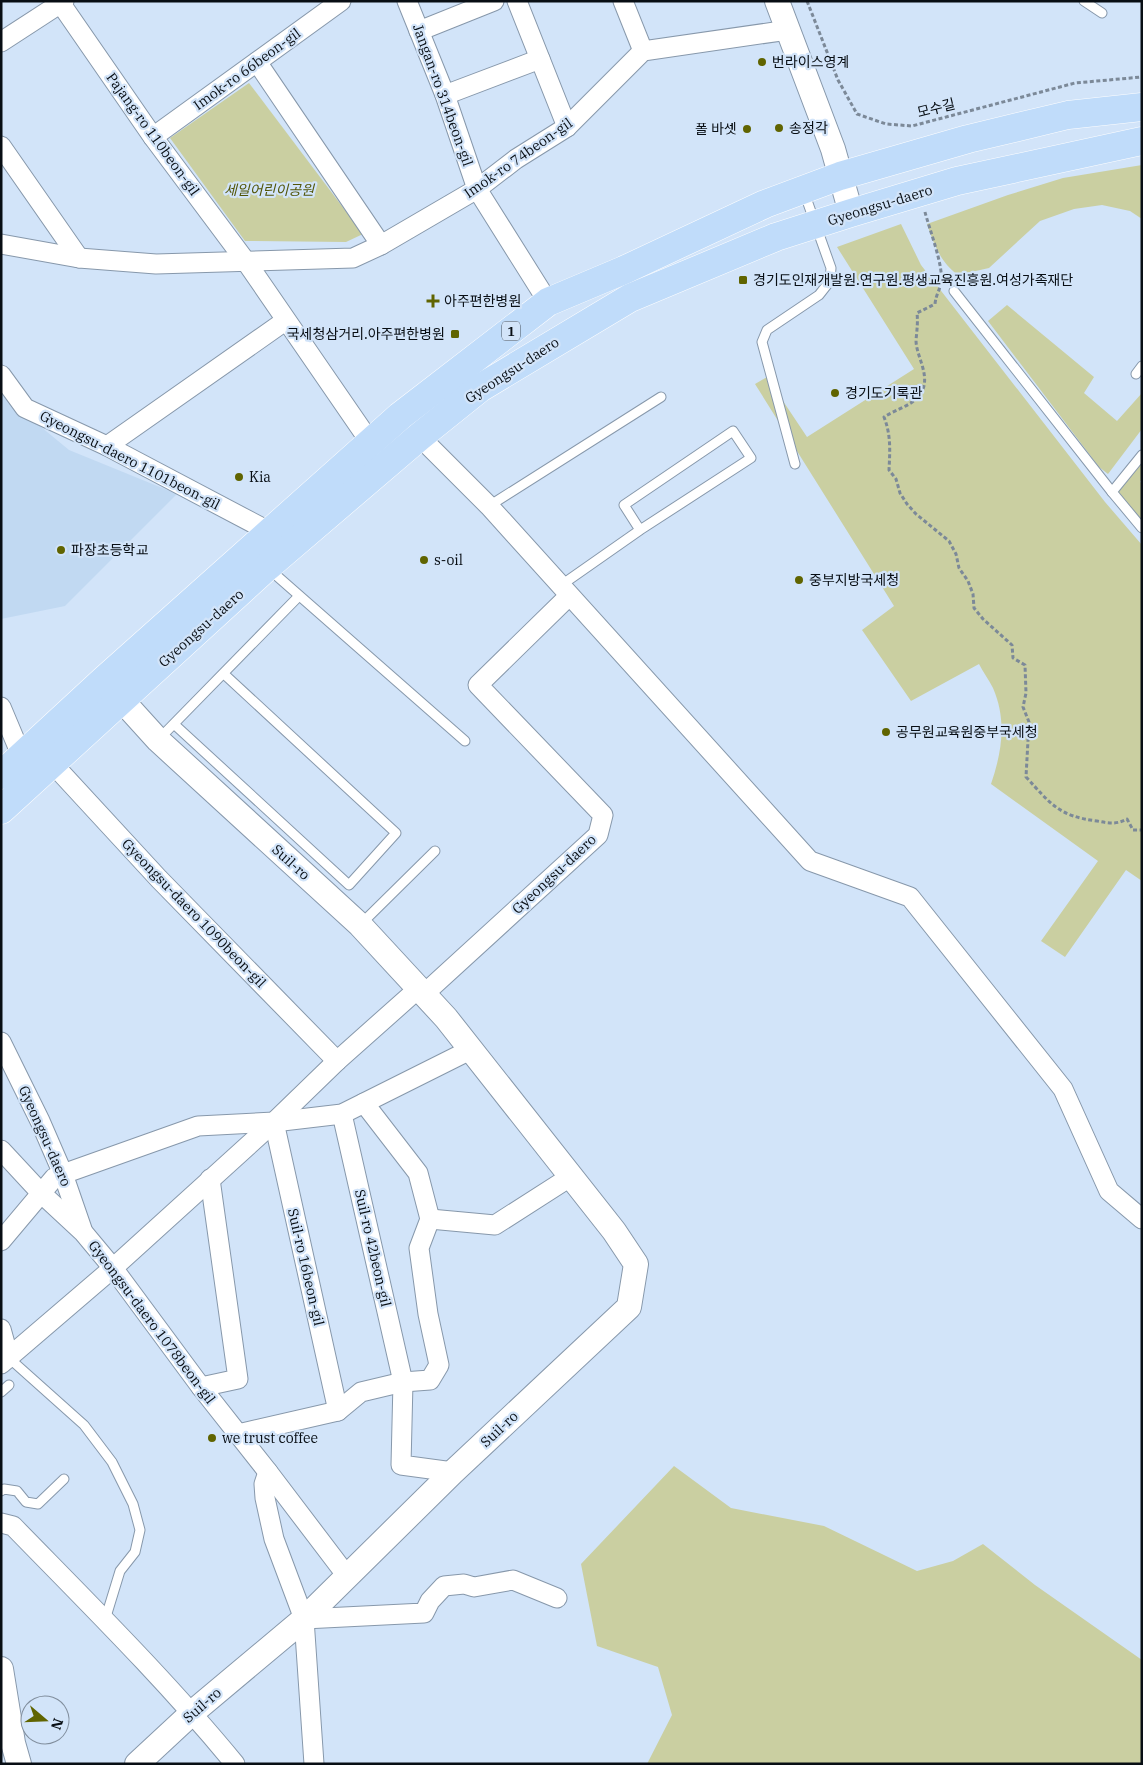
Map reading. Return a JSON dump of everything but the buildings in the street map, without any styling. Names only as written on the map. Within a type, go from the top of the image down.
[{"type":"main road","name":"Gyeongsu-daero","points":[[1,775],[22,757],[113,690],[267,567],[325,501],[370,443],[400,416],[548,302],[624,270],[765,204],[840,176],[968,139],[1068,116],[1142,107]]},
{"type":"main road","name":"Gyeongsu-daero","points":[[1,810],[52,763],[113,690],[270,532],[387,466],[480,388],[630,298],[776,237],[851,213],[966,179],[1142,140]]},
{"type":"street","name":"Imok-ro 66beon-gil","points":[[153,136],[340,1]]},
{"type":"street","name":"Jangan-ro 314beon-gil","points":[[407,1],[445,94],[477,189]]},
{"type":"street","points":[[419,30],[494,1]]},
{"type":"street","points":[[517,1],[567,127]]},
{"type":"street","points":[[623,1],[644,51],[788,30]]},
{"type":"street","points":[[777,1],[833,150],[851,213]]},
{"type":"street","name":"Pajang-ro 110beon-gil","points":[[1,42],[61,2],[153,136],[247,263],[387,466]]},
{"type":"street","name":"Imok-ro 74beon-gil","points":[[1,244],[79,258],[156,264],[247,263],[353,258],[381,245],[477,189],[516,158],[567,127],[644,51]]},
{"type":"street","points":[[445,94],[540,59]]},
{"type":"street","points":[[257,62],[381,245]]},
{"type":"street","points":[[1,146],[79,258]]},
{"type":"street","points":[[477,189],[548,302]]},
{"type":"street","points":[[107,446],[286,321]]},
{"type":"street","name":"Gyeongsu-daero 1101beon-gil","points":[[1,375],[25,408],[107,446],[270,532]]},
{"type":"street","points":[[400,416],[489,506],[810,861],[910,897],[1063,1090],[1110,1192],[1142,1219]]},
{"type":"street","name":"Gyeongsu-daero","points":[[421,991],[598,835],[603,815],[478,685],[564,591]]},
{"type":"street","name":"Suil-ro","points":[[113,690],[166,732],[360,925],[446,1018],[614,1231],[636,1264],[629,1307],[453,1472],[304,1619],[192,1712],[141,1763]]},
{"type":"street","points":[[1,707],[22,757]]},
{"type":"street","name":"Gyeongsu-daero 1090beon-gil","points":[[52,763],[159,879],[338,1061]]},
{"type":"street","points":[[5,1361],[113,1268],[274,1122],[338,1061],[421,991]]},
{"type":"street","name":"Gyeongsu-daero","points":[[1,1042],[40,1121],[63,1174],[83,1232]]},
{"type":"street","points":[[1,1241],[54,1178],[63,1174],[198,1126],[274,1122],[342,1114],[470,1050]]},
{"type":"street","points":[[238,1434],[338,1411],[361,1392],[403,1382],[430,1380],[439,1365],[428,1314],[419,1248],[430,1219],[418,1173],[364,1103]]},
{"type":"street","name":"Suil-ro 42beon-gil","points":[[342,1114],[403,1382],[401,1465],[453,1472]]},
{"type":"street","name":"Suil-ro 16beon-gil","points":[[274,1122],[338,1411]]},
{"type":"street","name":"Gyeongsu-daero 1078beon-gil","points":[[1,1150],[41,1193],[83,1232],[113,1268],[201,1387],[347,1576]]},
{"type":"street","points":[[430,1219],[495,1225],[570,1177]]},
{"type":"street","points":[[201,1387],[238,1379],[210,1179]]},
{"type":"street","points":[[1,1329],[5,1361]]},
{"type":"street","points":[[268,1472],[264,1484],[265,1498],[274,1539],[304,1619],[314,1764]]},
{"type":"street","points":[[1,1523],[12,1526],[105,1620],[192,1712],[235,1764]]},
{"type":"street","points":[[304,1619],[424,1613],[430,1601],[444,1586],[464,1584],[474,1587],[513,1580],[557,1598]]},
{"type":"street","points":[[2,1681],[13,1743],[19,1764]]},
{"type":"lane","points":[[1084,1],[1102,13]]},
{"type":"lane","points":[[795,464],[762,342],[767,330],[820,295],[830,281],[831,268],[803,190]]},
{"type":"lane","points":[[954,291],[1142,528]]},
{"type":"lane","points":[[1136,374],[1142,366]]},
{"type":"lane","points":[[489,506],[661,397]]},
{"type":"lane","points":[[564,591],[640,530],[751,458],[733,431],[624,504],[640,530]]},
{"type":"lane","points":[[1112,492],[1142,455]]},
{"type":"lane","points":[[267,567],[465,741]]},
{"type":"lane","points":[[224,674],[396,834],[349,885],[166,732],[300,596]]},
{"type":"lane","points":[[360,925],[435,851]]},
{"type":"lane","points":[[5,1361],[84,1426],[112,1462],[133,1504],[140,1530],[135,1552],[120,1571],[105,1620]]},
{"type":"lane","points":[[1,1392],[9,1386]]},
{"type":"lane","points":[[1,1491],[4,1489],[17,1491],[26,1502],[38,1504],[64,1479]]},
{"type":"path","name":"모수길","points":[[806,1],[838,80],[857,114],[886,124],[912,126],[1075,83],[1142,77]]},
{"type":"path","points":[[919,193],[941,269],[941,282],[936,294],[935,304],[917,312],[916,342],[924,368],[924,383],[919,396],[884,417],[889,430],[891,445],[889,470],[896,479],[900,494],[906,504],[949,541],[956,554],[960,568],[974,594],[974,608],[983,619],[1012,645],[1013,658],[1025,665],[1026,693],[1023,707],[1029,722],[1026,777],[1055,808],[1065,814],[1079,819],[1106,823],[1119,823],[1127,819],[1134,830],[1142,830]]},
{"type":"shaded area","name":"파장초등학교","points":[[1,394],[69,450],[177,494],[65,606],[1,619]]},
{"type":"green space","name":"세일어린이공원","points":[[249,83],[363,234],[346,242],[245,241],[170,138]]},
{"type":"green space","points":[[1142,165],[1142,219],[1130,211],[1102,205],[1074,209],[1040,221],[989,268],[958,275],[942,258],[927,224],[1008,195],[1063,178]]},
{"type":"green space","points":[[901,224],[921,265],[1105,502],[1142,545],[1142,881],[1126,870],[1065,957],[1041,941],[1098,861],[991,784],[1000,748],[1000,712],[993,688],[979,664],[911,701],[862,630],[894,606],[755,384],[767,377],[807,437],[914,369],[837,247]]},
{"type":"green space","points":[[1007,305],[1094,377],[1084,393],[1117,421],[1142,393],[1142,429],[1108,474],[1099,467],[988,321]]},
{"type":"green space","points":[[1142,463],[1142,479],[1140,482],[1142,483],[1142,521],[1118,492]]},
{"type":"green space","points":[[674,1466],[731,1508],[824,1526],[917,1571],[953,1561],[983,1544],[1035,1585],[1142,1660],[1142,1764],[647,1764],[672,1715],[658,1667],[597,1646],[581,1564]]},
{"type":"place","name":"번라이스영계","points":[[762,62]]},
{"type":"place","name":"송정각","points":[[779,128]]},
{"type":"place","name":"폴 바셋","points":[[747,129]]},
{"type":"place","name":"경기도인재개발원.연구원.평생교육진흥원.여성가족재단","points":[[743,280]]},
{"type":"place","name":"아주편한병원","points":[[433,301]]},
{"type":"place","name":"국세청삼거리.아주편한병원","points":[[455,334]]},
{"type":"place","name":"경기도기록관","points":[[835,393]]},
{"type":"place","name":"Kia","points":[[239,477]]},
{"type":"place","name":"파장초등학교","points":[[61,550]]},
{"type":"place","name":"s-oil","points":[[424,560]]},
{"type":"place","name":"중부지방국세청","points":[[799,580]]},
{"type":"place","name":"공무원교육원중부국세청","points":[[886,732]]},
{"type":"place","name":"we trust coffee","points":[[212,1438]]}]
